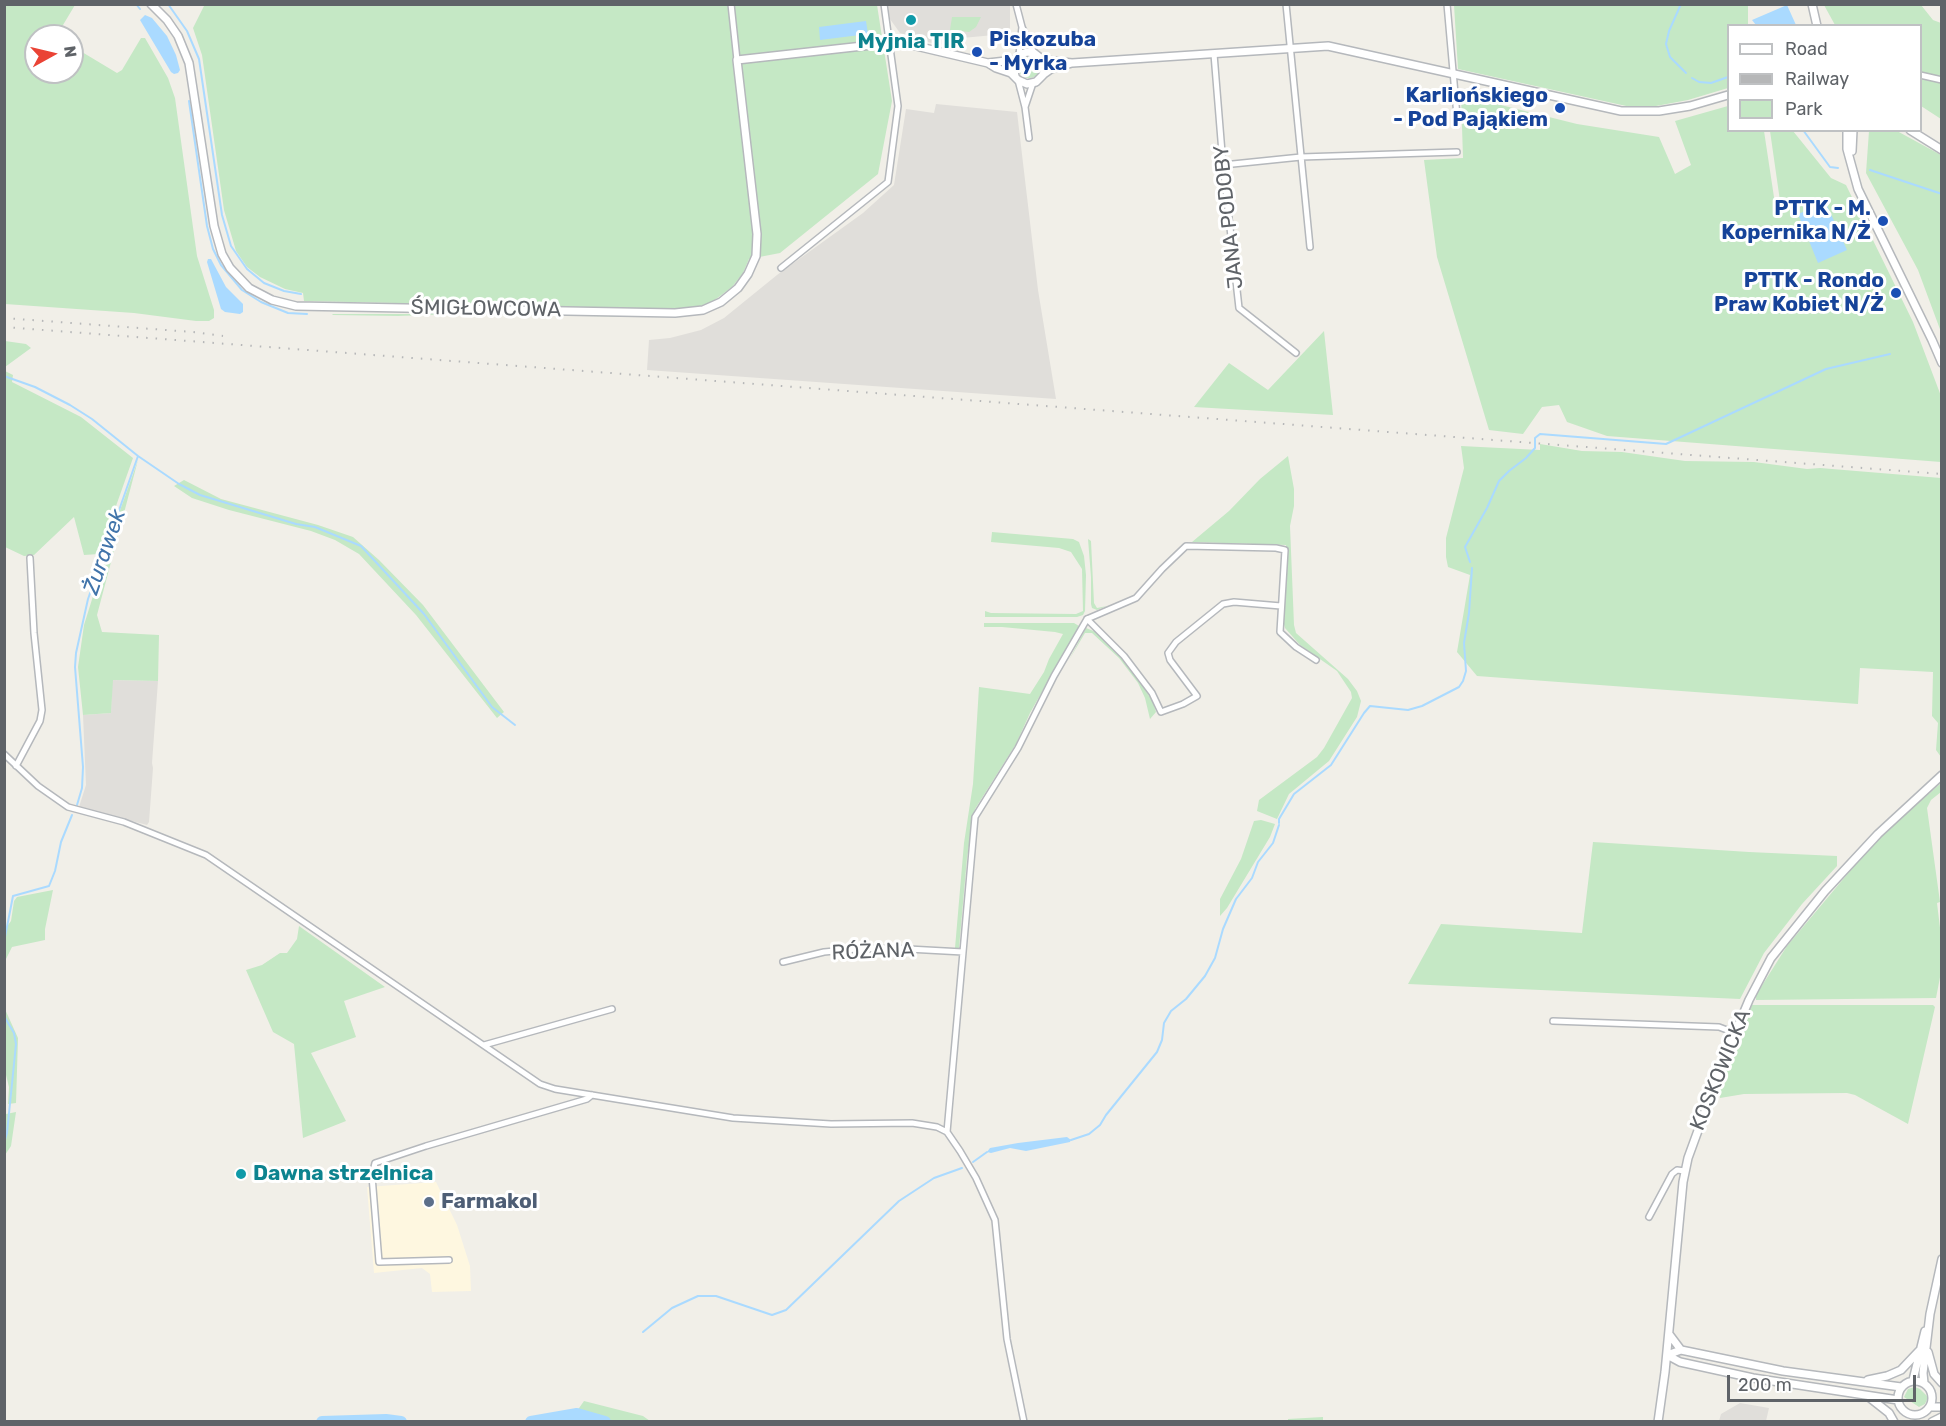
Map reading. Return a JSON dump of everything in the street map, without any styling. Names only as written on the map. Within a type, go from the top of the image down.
[{"type":"street","name":"ŚMIGŁOWCOWA","points":[[151,4],[167,20],[178,36],[189,63],[214,226],[222,254],[230,268],[249,288],[272,300],[296,306],[675,313],[694,312],[721,302],[738,288],[748,274],[756,256],[757,234],[731,4]]},
{"type":"street","points":[[781,268],[860,207],[888,182],[898,106],[884,4]]},
{"type":"street","points":[[1016,4],[1022,27],[1034,53],[1043,60],[1072,63],[1337,46],[1621,111],[1659,111],[1702,104],[1727,95]]},
{"type":"street","points":[[1286,4],[1310,247]]},
{"type":"street","points":[[1447,4],[1457,116]]},
{"type":"street","points":[[1812,4],[1817,24]]},
{"type":"street","points":[[1022,27],[1013,67],[1025,107],[1029,138]]},
{"type":"street","points":[[737,60],[904,43],[988,63],[1027,84],[1040,79],[1051,69],[1072,63]]},
{"type":"street","points":[[988,63],[1017,57],[1026,52],[1034,53]]},
{"type":"street","name":"JANA PODOBY","points":[[1214,54],[1223,165],[1239,308],[1296,353]]},
{"type":"street","points":[[1043,60],[1044,74]]},
{"type":"street","points":[[1922,75],[1941,80]]},
{"type":"street","points":[[1025,107],[1033,83]]},
{"type":"street","points":[[1847,132],[1847,149],[1858,189],[1927,329],[1941,363]]},
{"type":"street","points":[[1851,162],[1853,132]]},
{"type":"street","points":[[1913,132],[1941,150]]},
{"type":"street","points":[[1223,165],[1301,157],[1457,152]]},
{"type":"street","points":[[946,1132],[971,838],[975,817],[1018,748],[1054,676],[1087,619],[1136,598],[1186,546],[1276,548],[1286,550],[1280,632],[1296,648],[1316,660]]},
{"type":"street","points":[[16,766],[40,721],[42,710],[34,633],[30,558]]},
{"type":"street","points":[[1087,619],[1124,656],[1152,693],[1161,712],[1197,696],[1170,660],[1168,653],[1176,642],[1223,604],[1281,606]]},
{"type":"street","points":[[4,754],[38,786],[68,807],[124,822],[206,855],[540,1084],[555,1089],[734,1118],[831,1124],[912,1123],[937,1127],[946,1132],[976,1178],[995,1220],[1007,1339],[1024,1422]]},
{"type":"street","name":"KOSKOWICKA","points":[[1658,1422],[1685,1171],[1692,1144],[1760,977],[1786,938],[1878,834],[1941,777]]},
{"type":"street","name":"RÓŻANA","points":[[783,962],[824,952],[856,949],[890,948],[963,952]]},
{"type":"street","points":[[484,1045],[612,1009]]},
{"type":"street","points":[[1553,1021],[1719,1027],[1735,1034]]},
{"type":"street","points":[[450,1260],[379,1262],[372,1176],[375,1163],[587,1099],[592,1095]]},
{"type":"street","points":[[1649,1217],[1672,1174],[1677,1170],[1685,1171]]},
{"type":"street","points":[[1667,1354],[1681,1350],[1740,1364],[1901,1387],[1913,1380],[1923,1349],[1941,1258]]},
{"type":"street","points":[[1669,1334],[1681,1350]]},
{"type":"street","points":[[1863,1382],[1901,1370],[1923,1349]]},
{"type":"street","points":[[1923,1349],[1924,1383]]},
{"type":"street","points":[[1923,1349],[1941,1383]]},
{"type":"street","points":[[1667,1354],[1680,1362],[1753,1378],[1898,1400]]},
{"type":"street","points":[[1665,1372],[1680,1362]]},
{"type":"street","points":[[1913,1380],[1924,1383],[1933,1395],[1941,1398]]},
{"type":"street","points":[[1901,1387],[1898,1400],[1903,1410],[1904,1422]]},
{"type":"street","points":[[1903,1410],[1913,1418],[1923,1413],[1930,1407],[1933,1395]]},
{"type":"street","points":[[1868,1396],[1889,1413],[1894,1422]]},
{"type":"street","points":[[1930,1407],[1941,1407]]},
{"type":"street","points":[[1932,1422],[1941,1417]]},
{"type":"shaded area","points":[[888,5],[1010,5],[1010,28],[1005,34],[951,39],[949,43],[938,45],[900,33],[890,19]]},
{"type":"shaded area","points":[[936,104],[1017,112],[1038,290],[1056,399],[647,370],[649,340],[670,338],[701,330],[724,318],[777,275],[863,213],[894,185],[906,109],[934,113]]},
{"type":"shaded area","points":[[112,680],[158,681],[147,825],[79,807],[86,785],[83,715],[111,713]]},
{"type":"shaded area","points":[[436,1182],[457,1225],[470,1266],[471,1291],[432,1292],[430,1274],[422,1268],[374,1273],[367,1187]]},
{"type":"shaded area","points":[[1740,1403],[1769,1408],[1766,1421],[1719,1421],[1721,1414]]},
{"type":"green space","points":[[205,4],[877,5],[892,101],[878,174],[780,253],[749,259],[743,273],[732,287],[712,302],[694,308],[304,301],[303,293],[285,289],[260,277],[247,267],[236,251],[224,210],[202,55],[193,28]]},
{"type":"green space","points":[[4,5],[75,5],[64,24],[24,24],[24,84],[84,84],[84,53],[117,73],[122,70],[141,38],[145,38],[168,78],[175,98],[197,256],[214,310],[214,318],[209,321],[196,321],[134,313],[5,304]]},
{"type":"green space","points":[[1454,5],[1748,5],[1748,24],[1727,24],[1727,88],[1688,100],[1640,109],[1458,69]]},
{"type":"green space","points":[[1824,5],[1921,5],[1933,20],[1941,23],[1941,119],[1922,107],[1922,24],[1834,24]]},
{"type":"green space","points":[[952,17],[981,17],[976,27],[969,32],[950,30]]},
{"type":"green space","points":[[1029,56],[1037,59],[1040,67],[1037,75],[1029,78],[1021,75],[1018,67],[1021,59]]},
{"type":"green space","points":[[1461,95],[1577,124],[1659,137],[1675,174],[1691,165],[1675,121],[1727,106],[1727,132],[1764,132],[1777,217],[1782,215],[1770,132],[1794,132],[1831,178],[1846,185],[1913,322],[1941,396],[1941,462],[1607,436],[1567,422],[1559,405],[1542,407],[1523,434],[1489,430],[1437,257],[1424,160],[1463,158]]},
{"type":"green space","points":[[1869,132],[1899,132],[1941,155],[1941,332],[1918,270],[1866,173]]},
{"type":"green space","points":[[448,311],[653,317],[332,314],[410,314]]},
{"type":"green space","points":[[1324,331],[1333,415],[1194,407],[1229,363],[1268,390]]},
{"type":"green space","points":[[5,341],[26,344],[31,348],[5,367]]},
{"type":"green space","points":[[5,371],[13,375],[12,382],[81,417],[133,458],[99,554],[84,555],[74,517],[34,555],[24,556],[5,547]]},
{"type":"green space","points":[[1540,444],[1582,451],[1622,452],[1685,461],[1754,462],[1807,469],[1820,468],[1941,478],[1941,757],[1936,750],[1938,723],[1932,716],[1933,672],[1860,668],[1858,704],[1477,676],[1457,652],[1470,575],[1448,567],[1446,557],[1446,538],[1464,468],[1461,446],[1540,450]]},
{"type":"green space","points":[[1288,456],[1294,489],[1294,506],[1290,526],[1296,633],[1348,679],[1361,701],[1357,717],[1329,761],[1289,794],[1277,819],[1257,811],[1259,800],[1317,757],[1352,698],[1351,692],[1337,671],[1300,645],[1285,628],[1283,621],[1288,558],[1286,545],[1192,542]]},
{"type":"green space","points":[[138,460],[97,615],[102,632],[159,635],[158,681],[113,680],[111,713],[83,715],[78,667],[84,625]]},
{"type":"green space","points":[[184,480],[221,499],[318,525],[353,537],[423,605],[504,712],[497,718],[416,615],[359,554],[335,540],[311,531],[192,498],[174,486]]},
{"type":"green space","points":[[992,532],[1073,539],[1079,542],[1084,556],[1086,575],[1083,615],[1077,617],[985,617],[985,611],[991,613],[1076,614],[1083,611],[1082,569],[1071,552],[1059,548],[991,542]]},
{"type":"green space","points":[[1088,539],[1091,541],[1094,603],[1097,608],[1107,606],[1097,610],[1092,608],[1091,604]]},
{"type":"green space","points":[[984,623],[1074,623],[1079,626],[1030,713],[1016,744],[975,809],[967,858],[959,948],[955,948],[964,843],[973,784],[979,687],[1030,694],[1063,634],[984,627]]},
{"type":"green space","points":[[1086,628],[1096,632],[1107,641],[1136,676],[1153,702],[1156,712],[1150,719],[1145,698],[1138,683],[1119,658],[1092,633],[1085,633],[1069,660]]},
{"type":"green space","points":[[1941,783],[1941,792],[1931,800],[1927,808],[1940,902],[1937,903],[1942,967],[1936,998],[1756,1000],[1756,995],[1787,946],[1876,840]]},
{"type":"green space","points":[[1261,820],[1275,824],[1270,837],[1220,916],[1220,899],[1241,859],[1254,821]]},
{"type":"green space","points":[[1593,842],[1837,856],[1837,866],[1802,904],[1764,953],[1740,999],[1408,984],[1441,924],[1582,933]]},
{"type":"green space","points":[[53,890],[45,940],[12,947],[5,961],[5,929],[11,921],[14,901],[17,897]]},
{"type":"green space","points":[[299,926],[385,987],[344,1001],[356,1037],[311,1053],[346,1121],[303,1138],[294,1044],[273,1032],[246,970],[262,965],[280,953],[287,953],[297,939]]},
{"type":"green space","points":[[1752,1005],[1933,1005],[1935,1007],[1908,1124],[1855,1095],[1847,1093],[1744,1094],[1720,1098],[1719,1086]]},
{"type":"green space","points":[[4,1007],[18,1038],[16,1103],[8,1104],[9,1087],[4,1067]]},
{"type":"green space","points":[[16,1112],[11,1146],[5,1155],[6,1114]]},
{"type":"green space","points":[[1915,1387],[1928,1397],[1925,1404],[1919,1407],[1904,1397],[1908,1389]]},
{"type":"green space","points":[[584,1401],[643,1416],[650,1421],[613,1421],[577,1411]]},
{"type":"green space","points":[[1323,1417],[1323,1421],[1288,1421],[1288,1419]]},
{"type":"water","points":[[1787,5],[1796,24],[1755,24],[1752,20]]},
{"type":"water","points":[[145,15],[152,18],[167,36],[176,55],[180,70],[178,73],[171,72],[140,20]]},
{"type":"water","points":[[866,21],[868,34],[820,40],[819,27]]},
{"type":"water","points":[[1826,203],[1847,250],[1818,263],[1798,214]]},
{"type":"water","points":[[208,259],[211,259],[226,287],[243,304],[243,312],[240,314],[225,312],[221,309]]},
{"type":"water","points":[[1067,1137],[1071,1140],[1070,1142],[1026,1151],[1010,1148],[987,1152],[990,1148]]},
{"type":"waterway","points":[[136,4],[140,9]]},
{"type":"waterway","points":[[168,4],[187,31],[199,59],[222,215],[231,246],[247,269],[264,283],[284,291],[301,294]]},
{"type":"waterway","points":[[1681,4],[1666,44],[1670,57],[1686,73]]},
{"type":"waterway","points":[[1692,78],[1699,82],[1711,83],[1727,77]]},
{"type":"waterway","points":[[189,101],[207,226],[213,249],[221,265],[242,290],[261,302],[288,313],[307,314]]},
{"type":"waterway","points":[[1804,132],[1830,167],[1838,168]]},
{"type":"waterway","points":[[1870,170],[1942,194]]},
{"type":"waterway","points":[[1470,562],[1465,547],[1499,481],[1535,448],[1535,438],[1540,434],[1666,444],[1826,369],[1890,354]]},
{"type":"waterway","name":"Żurawek","points":[[4,376],[35,387],[70,405],[92,419],[138,456],[88,599],[76,653],[75,667],[83,767],[82,788],[77,805]]},
{"type":"waterway","points":[[138,456],[179,484],[200,495],[296,524],[315,527],[361,546],[424,614],[492,707],[515,725]]},
{"type":"waterway","points":[[1279,823],[1279,819],[1294,794],[1331,765],[1370,706],[1408,710],[1422,706],[1459,687],[1466,671],[1464,643],[1472,568]]},
{"type":"waterway","name":"Żurawek","points":[[4,942],[13,896],[49,886],[55,871],[61,842],[72,815]]},
{"type":"waterway","points":[[1071,1140],[1089,1134],[1100,1125],[1157,1052],[1162,1040],[1164,1023],[1171,1011],[1186,999],[1205,976],[1215,958],[1223,929],[1236,899],[1252,878],[1258,862],[1273,843],[1279,825]]},
{"type":"waterway","name":"Żurawek","points":[[4,1016],[14,1033],[16,1044],[4,1143]]},
{"type":"waterway","points":[[973,1162],[987,1152]]},
{"type":"waterway","points":[[643,1332],[672,1308],[698,1296],[716,1296],[772,1315],[786,1310],[899,1201],[934,1178],[962,1168]]},
{"type":"waterway","points":[[531,1422],[577,1414],[605,1422]]},
{"type":"waterway","points":[[322,1422],[386,1420],[401,1422]]},
{"type":"railway","points":[[4,318],[223,336]]},
{"type":"railway","points":[[4,327],[1942,474]]},
{"type":"place","name":"Myjnia TIR","points":[[911,20]]},
{"type":"place","name":"Piskozuba - Myrka","points":[[977,52]]},
{"type":"place","name":"Karliońskiego - Pod Pająkiem","points":[[1560,108]]},
{"type":"place","name":"PTTK - M. Kopernika N/Ż","points":[[1883,221]]},
{"type":"place","name":"PTTK - Rondo Praw Kobiet N/Ż","points":[[1896,293]]},
{"type":"place","name":"Dawna strzelnica","points":[[241,1174]]},
{"type":"place","name":"Farmakol","points":[[429,1202]]}]
